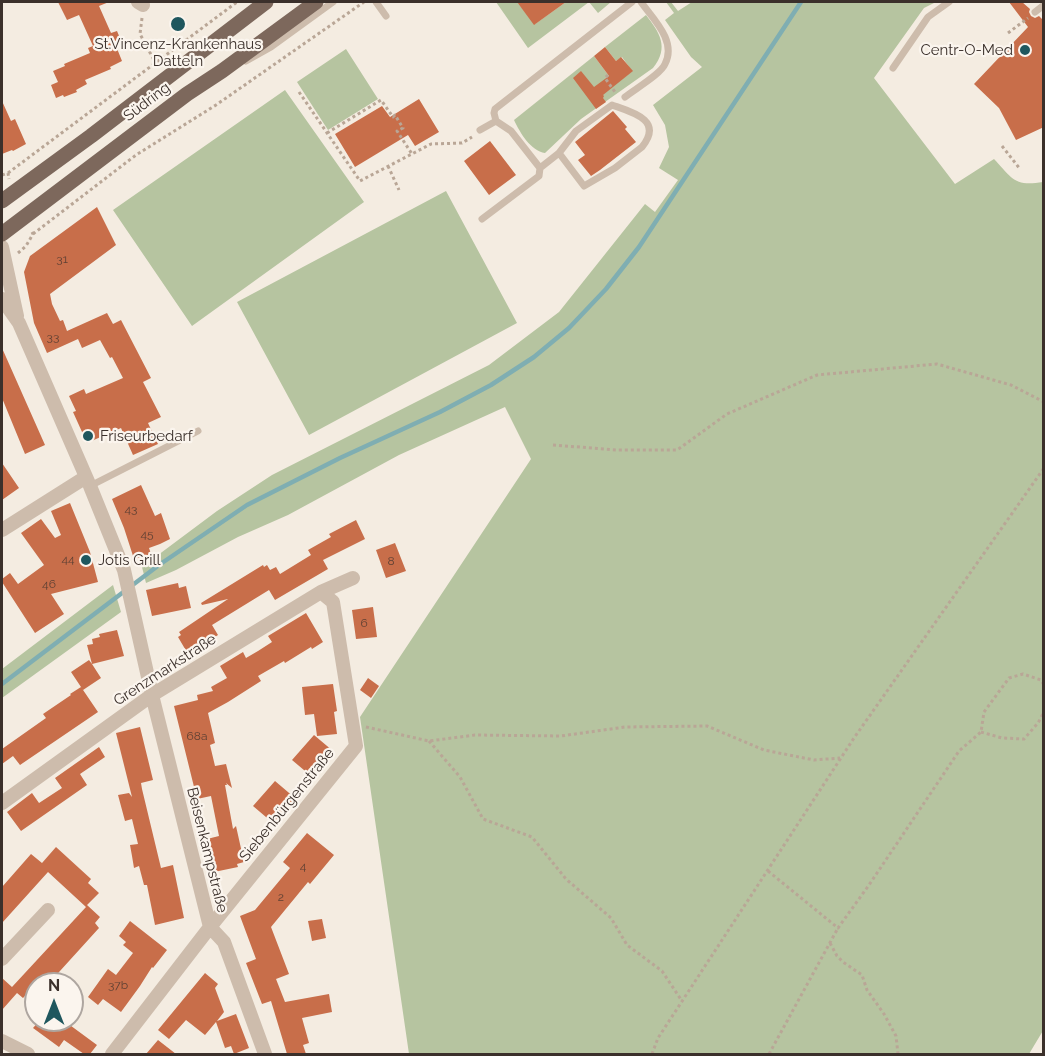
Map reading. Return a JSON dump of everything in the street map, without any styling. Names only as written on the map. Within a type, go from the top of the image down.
[{"type":"main road","name":"Südring","points":[[2,201],[266,2]]},
{"type":"main road","name":"Südring","points":[[2,234],[187,94],[316,2]]},
{"type":"street","points":[[2,247],[19,323]]},
{"type":"street","points":[[2,298],[19,323]]},
{"type":"street","name":"Beisenkampstraße","points":[[19,323],[124,570],[152,695],[210,927],[112,1054]]},
{"type":"street","points":[[2,530],[88,482]]},
{"type":"street","name":"Grenzmarkstraße","points":[[2,802],[152,695],[321,592],[353,578]]},
{"type":"street","name":"Siebenbürgenstraße","points":[[210,927],[356,746],[333,602],[321,592]]},
{"type":"street","points":[[2,959],[48,910]]},
{"type":"street","points":[[210,927],[224,942],[265,1054]]},
{"type":"street","points":[[2,1041],[28,1054]]},
{"type":"lane","points":[[222,71],[249,60],[271,47],[333,2]]},
{"type":"lane","points":[[376,2],[386,15]]},
{"type":"lane","points":[[496,121],[495,109],[632,2]]},
{"type":"lane","points":[[626,97],[657,73],[665,64],[669,52],[668,42],[663,32],[641,2]]},
{"type":"lane","points":[[893,68],[928,17],[949,2]]},
{"type":"lane","points":[[1035,12],[1044,5]]},
{"type":"lane","points":[[482,219],[538,176],[540,168],[559,153],[576,131],[612,105],[637,114],[646,120],[650,132],[642,147],[615,168],[584,186],[559,153]]},
{"type":"lane","points":[[480,130],[496,121]]},
{"type":"lane","points":[[496,121],[511,131],[540,168]]},
{"type":"lane","points":[[88,482],[198,431]]},
{"type":"path","points":[[8,173],[237,2]]},
{"type":"path","points":[[33,234],[136,155],[216,105],[364,2]]},
{"type":"path","points":[[141,3],[140,34],[163,80]]},
{"type":"path","points":[[1008,33],[1035,12]]},
{"type":"path","points":[[608,75],[605,78],[618,95],[626,97]]},
{"type":"path","points":[[299,93],[360,181],[431,144],[462,143],[480,130]]},
{"type":"path","points":[[327,133],[381,100],[403,128],[397,131],[412,154]]},
{"type":"path","points":[[1002,146],[1020,169]]},
{"type":"path","points":[[388,166],[399,190]]},
{"type":"path","points":[[553,445],[616,450],[677,450],[727,414],[817,375],[937,364],[1011,385],[1044,402]]},
{"type":"path","points":[[652,1054],[658,1038],[841,758],[1044,468]]},
{"type":"path","points":[[769,1054],[838,928],[959,751],[981,732],[984,712],[1009,678],[1023,674],[1041,680],[1044,685]]},
{"type":"path","points":[[981,732],[1002,738],[1024,740],[1044,712]]},
{"type":"path","points":[[352,724],[429,741],[476,735],[561,736],[625,726],[707,726],[764,750],[814,760],[841,758]]},
{"type":"path","points":[[429,741],[460,777],[483,819],[532,837],[566,879],[611,918],[627,945],[662,971],[682,1001]]},
{"type":"path","points":[[768,871],[838,928]]},
{"type":"path","points":[[830,943],[837,956],[862,975],[867,990],[896,1036],[898,1054]]},
{"type":"green space","points":[[496,2],[517,2],[535,24],[566,2],[589,2],[528,48]]},
{"type":"green space","points":[[589,2],[611,2],[598,13]]},
{"type":"green space","points":[[666,2],[671,2],[678,11],[692,2],[936,2],[924,8],[874,78],[955,184],[994,159],[1014,180],[1026,183],[1043,182],[1044,1029],[1029,1054],[409,1054],[360,717],[531,459],[505,407],[399,455],[288,515],[146,583],[142,567],[217,511],[272,475],[489,365],[559,312],[645,204],[655,212],[678,180],[659,168],[669,147],[665,125],[653,105],[702,67],[691,57],[665,20],[674,13]]},
{"type":"green space","points":[[646,15],[655,28],[662,46],[653,68],[581,119],[545,153],[535,149],[523,136],[514,120],[594,56],[615,84],[632,71],[622,57],[616,61],[605,47]]},
{"type":"green space","points":[[346,49],[378,99],[328,130],[297,82]]},
{"type":"green space","points":[[285,90],[364,202],[192,326],[113,210]]},
{"type":"green space","points":[[446,191],[517,323],[309,435],[237,302]]},
{"type":"green space","points":[[113,585],[121,612],[2,698],[2,669]]},
{"type":"building","points":[[58,2],[109,2],[99,6],[111,33],[117,31],[122,43],[116,46],[122,61],[110,67],[111,69],[85,80],[87,84],[76,90],[77,92],[56,98],[51,85],[58,82],[53,71],[90,53],[88,48],[93,46],[79,15],[67,20]]},
{"type":"building","points":[[517,2],[566,2],[534,25]]},
{"type":"building","name":"Centr-O-Med","points":[[1009,2],[1022,2],[1030,9],[1031,16],[1035,18],[1039,16],[1044,21],[1044,127],[1016,140],[999,108],[974,84],[1028,27]]},
{"type":"building","points":[[605,47],[616,61],[621,57],[633,71],[603,95],[606,102],[596,109],[573,78],[581,71],[594,87],[609,76],[594,56]]},
{"type":"building","points":[[419,99],[439,132],[415,146],[408,135],[355,167],[335,134],[382,106],[390,117]]},
{"type":"building","points":[[2,101],[11,121],[15,119],[26,144],[2,154]]},
{"type":"building","points":[[613,111],[636,142],[591,176],[578,160],[585,155],[575,142]]},
{"type":"building","points":[[490,141],[516,175],[489,195],[464,161]]},
{"type":"building","points":[[97,207],[116,245],[50,294],[52,304],[60,321],[63,320],[67,331],[107,313],[113,324],[121,320],[151,378],[143,382],[161,417],[148,423],[158,444],[133,455],[121,428],[87,443],[73,412],[76,411],[69,396],[84,389],[86,394],[123,378],[100,340],[82,348],[78,339],[47,353],[34,323],[24,272],[30,256]]},
{"type":"building","points":[[2,348],[45,445],[25,454],[2,398]]},
{"type":"building","points":[[2,463],[19,488],[2,500]]},
{"type":"building","points":[[141,485],[155,516],[161,513],[170,539],[149,548],[151,554],[134,559],[112,499]]},
{"type":"building","points":[[70,503],[90,552],[98,582],[51,594],[64,614],[35,633],[2,579],[10,573],[18,584],[44,565],[21,533],[41,519],[55,538],[61,535],[51,511]]},
{"type":"building","points":[[356,520],[365,539],[323,560],[328,569],[275,600],[269,590],[212,625],[218,635],[188,654],[178,637],[181,635],[179,632],[228,599],[202,605],[201,603],[263,565],[264,567],[267,565],[270,570],[276,567],[280,574],[311,555],[308,550],[331,537],[329,534]]},
{"type":"building","points":[[395,543],[406,571],[386,578],[376,550]]},
{"type":"building","points":[[178,583],[179,588],[186,586],[191,608],[152,616],[146,590]]},
{"type":"building","points":[[373,607],[377,637],[356,639],[352,610]]},
{"type":"building","points":[[306,613],[323,642],[258,676],[261,681],[208,713],[215,743],[210,745],[215,766],[226,764],[232,788],[226,783],[233,829],[236,826],[244,862],[237,864],[238,867],[214,872],[207,839],[219,836],[211,796],[197,799],[174,706],[198,700],[197,695],[213,691],[211,687],[227,678],[220,666],[243,652],[246,658],[258,651],[272,642],[268,636]]},
{"type":"building","points":[[117,630],[124,656],[92,664],[87,645],[93,644],[92,639],[100,637],[99,634]]},
{"type":"building","points":[[89,660],[101,678],[83,690],[71,672]]},
{"type":"building","points":[[368,678],[379,686],[371,698],[360,690]]},
{"type":"building","points":[[333,684],[337,711],[334,712],[337,734],[317,736],[314,714],[305,715],[302,687]]},
{"type":"building","points":[[81,687],[98,712],[20,765],[13,756],[2,764],[2,749],[46,718],[43,714]]},
{"type":"building","points":[[140,727],[153,780],[141,783],[142,789],[161,868],[173,865],[184,918],[155,925],[147,885],[144,885],[139,866],[134,868],[130,845],[138,844],[132,819],[125,821],[118,795],[129,793],[132,797],[116,733]]},
{"type":"building","points":[[314,735],[333,751],[311,776],[292,760]]},
{"type":"building","points":[[99,747],[105,757],[80,774],[87,785],[21,831],[7,812],[32,793],[39,803],[62,788],[55,778]]},
{"type":"building","points":[[275,781],[295,798],[273,823],[253,806]]},
{"type":"building","points":[[307,833],[334,855],[271,927],[289,974],[276,979],[285,1002],[329,994],[332,1012],[302,1018],[309,1043],[303,1045],[306,1054],[287,1054],[271,1001],[262,1004],[246,963],[256,959],[240,916],[255,910],[290,868],[283,862]]},
{"type":"building","points":[[56,847],[91,879],[88,883],[99,893],[87,905],[100,917],[95,923],[99,928],[59,972],[26,972],[86,907],[48,872],[2,923],[2,887],[31,854],[42,863]]},
{"type":"building","points":[[322,919],[326,938],[312,941],[308,921]]},
{"type":"building","points":[[130,921],[167,950],[152,967],[121,1012],[103,999],[98,1005],[88,997],[108,969],[116,975],[133,953],[123,945],[126,942],[119,936]]},
{"type":"building","points":[[205,973],[218,984],[215,988],[224,1012],[217,1021],[236,1014],[249,1048],[234,1054],[231,1046],[225,1048],[216,1022],[205,1035],[186,1020],[169,1039],[158,1030]]},
{"type":"building","points":[[24,974],[24,997],[17,993],[2,1010],[2,978],[12,987]]},
{"type":"building","points":[[38,1032],[79,1032],[97,1045],[90,1054],[84,1054],[64,1040],[59,1047]]},
{"type":"building","points":[[158,1040],[176,1054],[146,1054]]},
{"type":"waterway","points":[[2,684],[159,565],[247,505],[491,385],[534,357],[569,328],[606,289],[639,247],[801,2]]},
{"type":"place","name":"St.Vincenz-Krankenhaus Datteln","points":[[178,24]]},
{"type":"place","name":"Centr-O-Med","points":[[1025,50]]},
{"type":"place","name":"Friseurbedarf","points":[[88,436]]},
{"type":"place","name":"Jotis Grill","points":[[86,560]]}]
